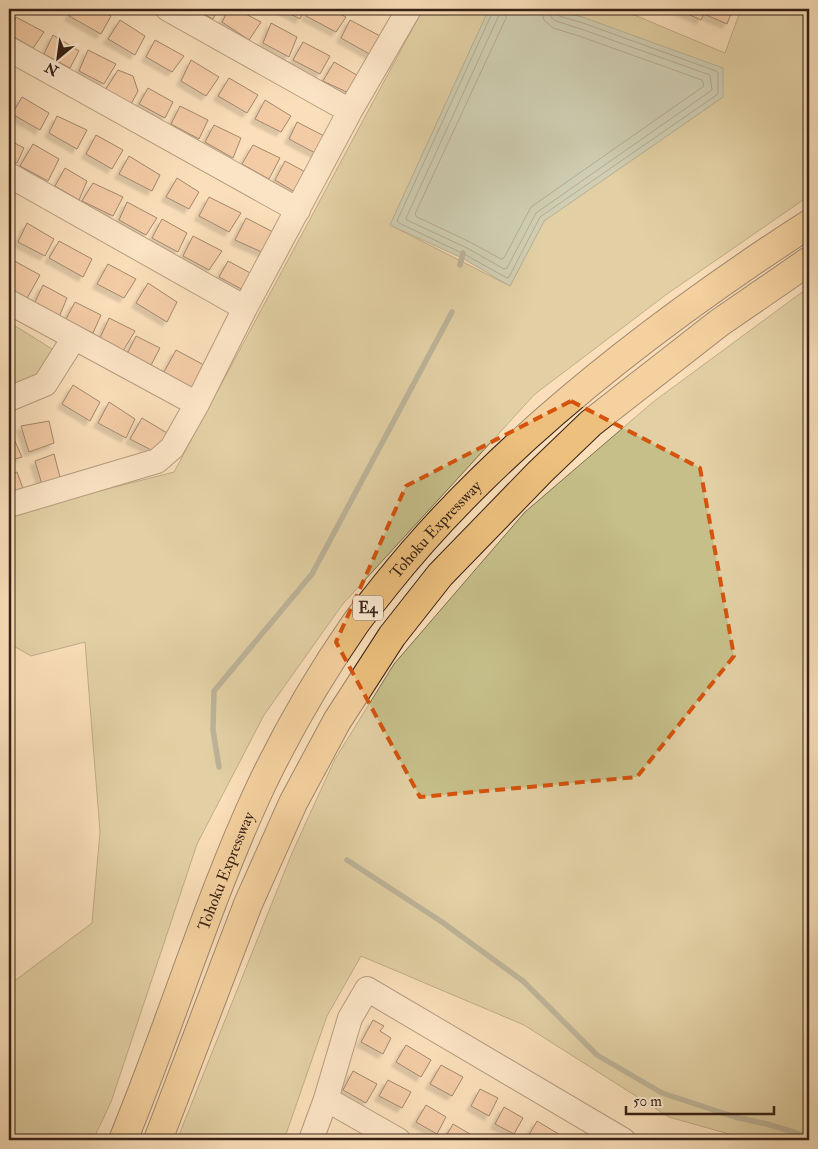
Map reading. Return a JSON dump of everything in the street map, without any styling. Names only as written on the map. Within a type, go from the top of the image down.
[{"type":"highway","name":"Tohoku Expressway","points":[[123,1140],[216,891],[261,786],[306,701],[356,623],[408,557],[453,508],[506,456],[575,394],[670,319],[752,261],[809,224]]},
{"type":"highway","name":"Tohoku Expressway","points":[[158,1140],[248,904],[293,803],[337,721],[392,636],[440,575],[540,472],[591,423],[719,323],[809,261]]},
{"type":"street","points":[[168,9],[350,111]]},
{"type":"street","points":[[9,505],[157,461],[172,448],[197,404],[245,308],[350,111],[408,9]]},
{"type":"street","points":[[9,48],[298,210]]},
{"type":"street","points":[[9,175],[245,308]]},
{"type":"street","points":[[9,302],[197,404]]},
{"type":"street","points":[[9,398],[45,384],[74,338]]},
{"type":"street","points":[[311,1140],[326,1099],[350,1018],[367,990],[623,1140]]},
{"type":"street","points":[[326,1099],[398,1140]]},
{"type":"highlighted area","points":[[571,401],[700,468],[734,656],[637,777],[420,797],[336,642],[406,486]]},
{"type":"shaded area","points":[[423,9],[489,9],[390,225],[510,286],[544,221],[723,97],[585,18],[552,9],[620,9],[725,53],[741,9],[809,9],[809,196],[667,294],[535,394],[342,605],[264,715],[197,844],[111,1102],[93,1140],[9,1140],[9,985],[92,923],[100,832],[85,642],[31,656],[10,644],[9,514],[174,472]]},
{"type":"shaded area","points":[[809,287],[809,1140],[750,1140],[669,1117],[524,1025],[361,956],[327,1016],[284,1140],[177,1140],[292,853],[335,759],[394,664],[525,512],[653,402]]},
{"type":"shaded area","points":[[9,322],[60,354],[38,378],[9,389]]},
{"type":"water","points":[[489,9],[552,9],[585,18],[723,68],[723,97],[544,221],[510,286],[462,258],[390,225]]},
{"type":"building","points":[[73,9],[98,9],[111,16],[101,34],[69,16]]},
{"type":"building","points":[[195,9],[218,9],[213,19]]},
{"type":"building","points":[[229,9],[236,9],[261,22],[249,40],[222,22]]},
{"type":"building","points":[[281,9],[305,9],[300,19]]},
{"type":"building","points":[[310,9],[331,9],[346,17],[336,32],[306,16]]},
{"type":"building","points":[[677,9],[733,9],[727,24],[704,14],[701,20]]},
{"type":"building","points":[[16,17],[44,32],[33,48],[9,34]]},
{"type":"building","points":[[120,20],[145,36],[135,55],[108,39]]},
{"type":"building","points":[[350,20],[382,37],[373,56],[341,38]]},
{"type":"building","points":[[271,23],[297,37],[289,57],[263,43]]},
{"type":"building","points":[[53,35],[79,51],[70,68],[44,54]]},
{"type":"building","points":[[155,40],[184,56],[172,72],[146,57]]},
{"type":"building","points":[[303,42],[330,56],[320,74],[293,60]]},
{"type":"building","points":[[88,50],[116,64],[104,84],[79,71]]},
{"type":"building","points":[[191,60],[219,77],[206,96],[181,81]]},
{"type":"building","points":[[334,62],[362,78],[351,94],[323,81]]},
{"type":"building","points":[[118,70],[133,76],[138,91],[130,106],[104,92]]},
{"type":"building","points":[[229,78],[258,95],[247,113],[218,96]]},
{"type":"building","points":[[148,88],[173,102],[165,118],[139,104]]},
{"type":"building","points":[[22,97],[49,113],[40,130],[12,114]]},
{"type":"building","points":[[265,100],[291,116],[281,132],[255,119]]},
{"type":"building","points":[[180,106],[208,120],[199,139],[171,124]]},
{"type":"building","points":[[57,116],[87,130],[77,149],[49,133]]},
{"type":"building","points":[[297,122],[328,138],[319,155],[289,139]]},
{"type":"building","points":[[214,125],[241,138],[233,158],[205,142]]},
{"type":"building","points":[[96,135],[123,150],[112,169],[86,154]]},
{"type":"building","points":[[9,140],[24,148],[17,163],[9,159]]},
{"type":"building","points":[[33,144],[59,159],[48,181],[20,166]]},
{"type":"building","points":[[253,145],[280,158],[269,179],[242,164]]},
{"type":"building","points":[[129,156],[160,175],[152,191],[119,174]]},
{"type":"building","points":[[285,161],[311,175],[300,195],[275,180]]},
{"type":"building","points":[[65,168],[87,181],[79,200],[55,186]]},
{"type":"building","points":[[177,178],[199,192],[189,209],[166,197]]},
{"type":"building","points":[[93,183],[123,197],[113,216],[82,201]]},
{"type":"building","points":[[209,197],[241,213],[229,232],[199,216]]},
{"type":"building","points":[[127,202],[157,218],[146,235],[119,220]]},
{"type":"building","points":[[246,218],[277,234],[266,254],[235,240]]},
{"type":"building","points":[[162,219],[187,233],[178,252],[152,238]]},
{"type":"building","points":[[27,223],[54,239],[45,256],[18,242]]},
{"type":"building","points":[[193,236],[222,251],[209,270],[183,256]]},
{"type":"building","points":[[59,241],[92,259],[83,277],[49,258]]},
{"type":"building","points":[[9,258],[40,275],[26,300],[9,289]]},
{"type":"building","points":[[228,261],[256,276],[249,293],[219,277]]},
{"type":"building","points":[[108,264],[136,279],[124,298],[97,284]]},
{"type":"building","points":[[148,283],[177,302],[167,322],[136,303]]},
{"type":"building","points":[[43,285],[67,298],[59,317],[34,304]]},
{"type":"building","points":[[75,302],[101,315],[93,333],[65,321]]},
{"type":"building","points":[[109,318],[135,331],[123,351],[100,338]]},
{"type":"building","points":[[136,336],[160,348],[149,369],[127,354]]},
{"type":"building","points":[[176,350],[204,365],[191,390],[163,374]]},
{"type":"building","points":[[73,385],[100,402],[90,421],[62,404]]},
{"type":"building","points":[[109,402],[135,419],[126,438],[98,423]]},
{"type":"building","points":[[142,418],[167,433],[155,452],[130,439]]},
{"type":"building","points":[[49,421],[54,443],[29,452],[21,426]]},
{"type":"building","points":[[9,431],[22,457],[9,461]]},
{"type":"building","points":[[54,454],[61,481],[43,488],[35,461]]},
{"type":"building","points":[[17,472],[25,494],[9,502],[9,475]]},
{"type":"building","points":[[373,1020],[384,1026],[380,1031],[391,1038],[383,1054],[361,1042]]},
{"type":"building","points":[[406,1045],[431,1060],[421,1077],[396,1062]]},
{"type":"building","points":[[441,1065],[463,1077],[452,1096],[430,1084]]},
{"type":"building","points":[[353,1071],[377,1084],[366,1103],[343,1090]]},
{"type":"building","points":[[388,1080],[411,1092],[402,1108],[379,1096]]},
{"type":"building","points":[[480,1089],[498,1098],[489,1116],[471,1106]]},
{"type":"building","points":[[426,1105],[446,1117],[437,1134],[416,1122]]},
{"type":"building","points":[[504,1107],[523,1118],[514,1134],[495,1124]]},
{"type":"building","points":[[537,1121],[562,1136],[559,1140],[526,1140]]},
{"type":"building","points":[[453,1124],[475,1137],[473,1140],[450,1140],[445,1138]]},
{"type":"waterway","points":[[460,265],[463,253]]},
{"type":"waterway","points":[[219,767],[213,730],[214,691],[312,574],[452,312]]},
{"type":"waterway","points":[[347,860],[442,922],[523,981],[597,1055],[662,1093],[735,1117],[767,1124],[809,1137]]}]
